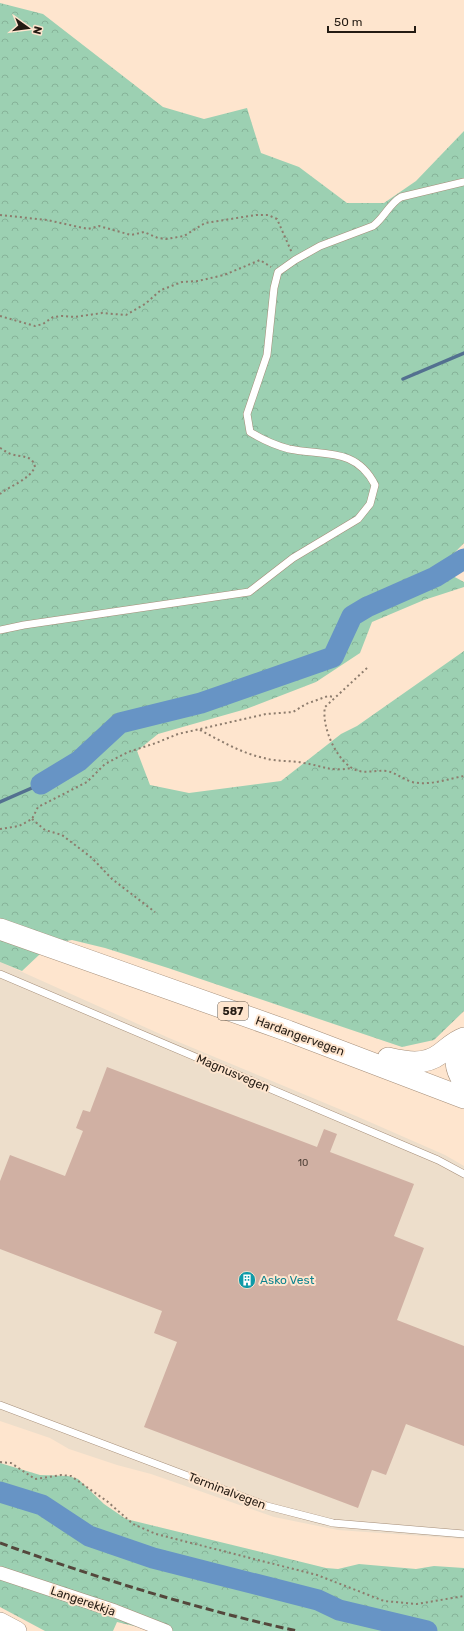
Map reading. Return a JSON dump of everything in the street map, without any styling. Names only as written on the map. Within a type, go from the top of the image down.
[{"type":"main road","name":"Hardangervegen","points":[[0,929],[288,1031],[464,1098]]},
{"type":"main road","name":"587","points":[[224,1008],[287,1022],[386,1057],[418,1063],[428,1061],[438,1056],[458,1040],[464,1038]]},
{"type":"main road","name":"587","points":[[288,1031],[332,1057],[403,1083],[464,1108]]},
{"type":"main road","points":[[464,1043],[456,1056],[456,1064],[458,1074],[464,1083]]},
{"type":"main road","points":[[0,1622],[17,1631]]},
{"type":"street","name":"Langerekkja","points":[[0,1573],[115,1611],[166,1631]]},
{"type":"lane","points":[[0,630],[249,592],[292,558],[358,520],[370,504],[375,485],[369,473],[355,461],[331,453],[291,449],[267,443],[250,432],[247,414],[267,355],[274,288],[278,272],[295,260],[320,246],[374,226],[380,221],[395,201],[401,197],[464,182]]},
{"type":"lane","name":"Magnusvegen","points":[[0,974],[438,1160],[464,1174]]},
{"type":"lane","name":"Terminalvegen","points":[[0,1405],[267,1506],[304,1517],[333,1523],[464,1534]]},
{"type":"path","points":[[0,215],[47,220],[88,229],[99,226],[131,235],[144,232],[158,238],[166,239],[184,236],[205,223],[256,215],[268,215],[277,219],[282,226],[295,260]]},
{"type":"path","points":[[0,316],[35,326],[43,324],[53,317],[75,317],[102,313],[126,315],[144,304],[161,290],[182,282],[198,281],[224,275],[260,260],[278,272]]},
{"type":"path","points":[[0,448],[10,454],[30,458],[34,461],[35,467],[27,477],[0,494]]},
{"type":"path","points":[[367,668],[334,697],[325,707],[329,736],[337,753],[351,768],[359,771],[389,772],[417,783],[428,783],[464,776]]},
{"type":"path","points":[[0,829],[19,826],[32,819],[38,807],[87,782],[105,764],[128,752],[178,734],[266,714],[293,712],[306,704],[328,696],[334,697]]},
{"type":"path","points":[[199,730],[242,752],[266,759],[288,760],[320,766],[332,770],[351,768]]},
{"type":"path","points":[[32,819],[45,830],[62,836],[92,858],[112,879],[155,912]]},
{"type":"path","points":[[0,1462],[10,1463],[29,1476],[39,1479],[55,1476],[71,1476],[142,1529],[317,1575],[384,1601],[417,1604],[464,1596]]},
{"type":"shaded area","points":[[0,962],[169,1038],[445,1155],[464,1166],[464,1539],[338,1530],[274,1517],[151,1474],[117,1465],[69,1449],[50,1438],[0,1421]]},
{"type":"green space","points":[[0,3],[43,14],[163,107],[204,119],[247,108],[261,153],[299,167],[347,203],[384,203],[416,181],[464,131],[464,543],[437,571],[435,576],[451,575],[464,582],[464,587],[424,600],[372,622],[360,653],[316,682],[246,709],[158,734],[137,751],[150,785],[189,793],[281,781],[341,734],[357,726],[464,651],[464,1011],[434,1040],[402,1047],[168,968],[105,948],[72,940],[55,943],[40,954],[22,971],[0,962]]},
{"type":"green space","points":[[0,1463],[40,1475],[68,1476],[78,1479],[104,1504],[126,1519],[326,1568],[338,1569],[359,1564],[416,1569],[434,1566],[464,1568],[464,1631],[155,1631],[117,1622],[113,1631],[45,1631],[0,1607]]},
{"type":"water","points":[[464,549],[464,569],[435,577],[437,572]]},
{"type":"building","name":"Asko Vest","points":[[107,1067],[317,1147],[324,1129],[337,1134],[330,1152],[414,1184],[394,1236],[424,1248],[397,1320],[464,1346],[464,1446],[406,1424],[386,1475],[372,1470],[358,1508],[144,1427],[177,1342],[154,1333],[162,1311],[0,1249],[0,1181],[10,1155],[65,1176],[83,1131],[76,1128],[83,1110],[90,1112]]},
{"type":"waterway","points":[[403,379],[464,353]]},
{"type":"waterway","points":[[41,784],[79,761],[120,723],[201,703],[333,657],[352,616],[367,607],[435,577],[464,559]]},
{"type":"waterway","points":[[0,802],[41,784]]},
{"type":"waterway","points":[[0,1492],[42,1505],[89,1536],[153,1558],[318,1600],[339,1610],[427,1631]]},
{"type":"railway","points":[[0,1543],[147,1592],[222,1613],[297,1631]]},
{"type":"place","name":"Asko Vest","points":[[247,1280]]}]
